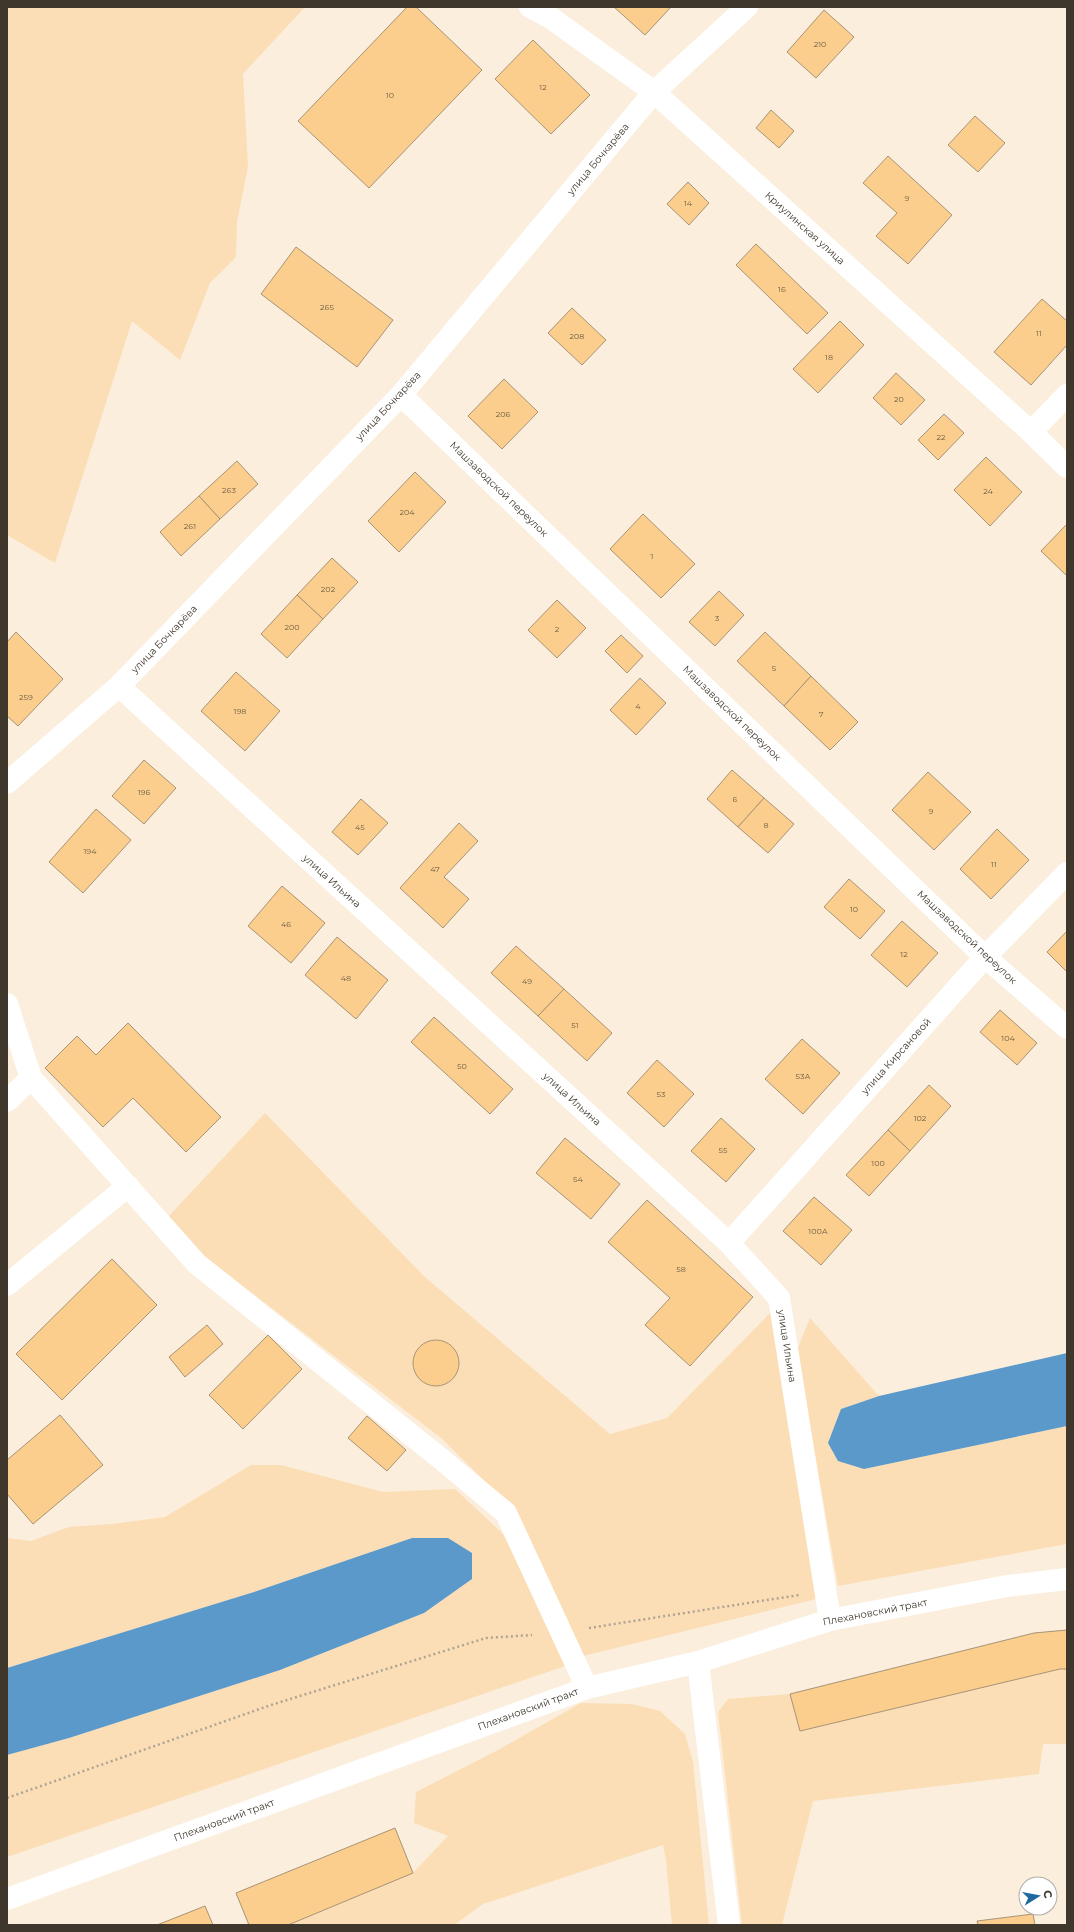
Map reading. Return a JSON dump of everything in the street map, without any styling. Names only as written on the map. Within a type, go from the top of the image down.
[{"type":"street","name":"Криулинская улица","points":[[530,7],[551,18],[654,92],[1031,432],[1067,467]]},
{"type":"street","name":"улица Бочкарёва","points":[[7,783],[118,686],[401,394],[654,92],[747,7]]},
{"type":"street","name":"Машзаводской переулок","points":[[401,394],[985,957],[1067,1028]]},
{"type":"street","points":[[1031,432],[1067,395]]},
{"type":"street","name":"улица Ильина","points":[[118,686],[729,1243],[779,1298],[830,1620]]},
{"type":"street","name":"улица Кирсановой","points":[[729,1243],[985,957],[1067,873]]},
{"type":"street","points":[[7,1004],[31,1078],[197,1264],[434,1453],[506,1513],[586,1688]]},
{"type":"street","points":[[7,1101],[31,1078]]},
{"type":"street","points":[[7,1285],[128,1186]]},
{"type":"street","name":"Плехановский тракт","points":[[7,1899],[586,1688],[698,1662],[830,1620],[1007,1586],[1067,1579]]},
{"type":"street","points":[[698,1662],[729,1925]]},
{"type":"path","points":[[7,1798],[271,1705],[486,1638],[562,1633],[826,1591]]},
{"type":"shaded area","points":[[7,7],[305,7],[243,74],[248,167],[237,222],[236,257],[210,283],[180,360],[132,321],[55,563],[7,535]]},
{"type":"shaded area","points":[[265,1113],[425,1277],[610,1434],[667,1418],[772,1311],[816,1599],[583,1656],[511,1507],[441,1438],[204,1256],[169,1216]]},
{"type":"shaded area","points":[[810,1318],[879,1396],[841,1409],[864,1469],[1067,1426],[1067,1544],[838,1586],[797,1350]]},
{"type":"shaded area","points":[[251,1465],[281,1465],[383,1492],[455,1489],[502,1533],[521,1561],[568,1665],[7,1857],[7,1755],[69,1738],[280,1670],[424,1613],[472,1579],[412,1538],[254,1592],[7,1668],[7,1538],[31,1541],[69,1527],[112,1524],[165,1517]]},
{"type":"shaded area","points":[[1060,1669],[1067,1669],[1067,1744],[1043,1744],[1039,1774],[813,1801],[782,1925],[742,1925],[718,1712],[728,1699],[790,1694],[800,1731]]},
{"type":"shaded area","points":[[581,1703],[632,1704],[660,1711],[685,1734],[693,1762],[709,1925],[672,1925],[666,1860],[663,1845],[483,1904],[454,1925],[288,1925],[413,1873],[448,1836],[414,1823],[416,1792],[498,1750]]},
{"type":"water","points":[[1067,1353],[1067,1426],[864,1469],[838,1461],[828,1443],[841,1409],[879,1396]]},
{"type":"water","points":[[412,1538],[448,1538],[472,1553],[472,1579],[424,1613],[280,1670],[69,1738],[7,1755],[7,1668],[254,1592]]},
{"type":"building","points":[[407,7],[416,7],[482,70],[369,188],[298,121]]},
{"type":"building","points":[[614,7],[671,7],[645,35]]},
{"type":"building","points":[[824,10],[854,37],[816,78],[787,52]]},
{"type":"building","points":[[533,40],[590,95],[551,134],[495,79]]},
{"type":"building","points":[[771,110],[794,131],[779,148],[756,128]]},
{"type":"building","points":[[975,116],[1005,143],[978,172],[948,145]]},
{"type":"building","points":[[888,156],[952,215],[908,264],[876,236],[897,213],[863,183]]},
{"type":"building","points":[[688,182],[709,203],[689,225],[667,204]]},
{"type":"building","points":[[756,244],[828,313],[807,334],[736,265]]},
{"type":"building","points":[[296,247],[393,320],[357,367],[261,294]]},
{"type":"building","points":[[1042,299],[1067,321],[1067,345],[1031,385],[994,352]]},
{"type":"building","points":[[572,308],[606,340],[582,365],[548,333]]},
{"type":"building","points":[[840,321],[864,345],[818,393],[793,369]]},
{"type":"building","points":[[896,373],[925,400],[901,425],[873,398]]},
{"type":"building","points":[[504,379],[538,412],[502,449],[468,416]]},
{"type":"building","points":[[944,414],[964,433],[938,460],[918,440]]},
{"type":"building","points":[[986,457],[1022,492],[990,526],[954,490]]},
{"type":"building","points":[[237,461],[258,484],[220,519],[199,496]]},
{"type":"building","points":[[415,472],[446,502],[399,552],[368,521]]},
{"type":"building","points":[[199,496],[220,519],[181,556],[160,532]]},
{"type":"building","points":[[643,514],[695,564],[661,598],[610,549]]},
{"type":"building","points":[[1067,524],[1067,576],[1041,551]]},
{"type":"building","points":[[332,558],[358,582],[323,619],[297,595]]},
{"type":"building","points":[[719,591],[744,615],[715,646],[689,622]]},
{"type":"building","points":[[297,595],[323,619],[287,658],[261,634]]},
{"type":"building","points":[[557,600],[586,628],[557,658],[528,630]]},
{"type":"building","points":[[16,632],[63,679],[18,726],[7,716],[7,642]]},
{"type":"building","points":[[765,632],[811,676],[784,706],[737,661]]},
{"type":"building","points":[[621,635],[643,656],[627,673],[605,651]]},
{"type":"building","points":[[236,672],[280,711],[245,751],[201,711]]},
{"type":"building","points":[[811,676],[858,722],[830,750],[784,706]]},
{"type":"building","points":[[640,678],[666,703],[636,735],[610,710]]},
{"type":"building","points":[[144,760],[176,788],[144,824],[112,796]]},
{"type":"building","points":[[732,770],[764,798],[738,827],[707,799]]},
{"type":"building","points":[[928,772],[971,812],[934,850],[892,810]]},
{"type":"building","points":[[764,798],[794,824],[768,853],[738,827]]},
{"type":"building","points":[[361,799],[388,823],[358,855],[332,832]]},
{"type":"building","points":[[96,809],[131,840],[83,893],[49,862]]},
{"type":"building","points":[[459,823],[478,841],[444,877],[469,899],[443,928],[400,888]]},
{"type":"building","points":[[997,829],[1029,860],[991,899],[960,869]]},
{"type":"building","points":[[849,879],[885,911],[860,939],[824,907]]},
{"type":"building","points":[[282,886],[325,923],[291,963],[248,926]]},
{"type":"building","points":[[902,921],[938,953],[907,987],[871,955]]},
{"type":"building","points":[[1067,931],[1067,972],[1047,952]]},
{"type":"building","points":[[337,937],[388,980],[356,1019],[305,975]]},
{"type":"building","points":[[516,946],[564,989],[538,1016],[491,973]]},
{"type":"building","points":[[564,989],[612,1033],[587,1061],[538,1016]]},
{"type":"building","points":[[1000,1010],[1037,1043],[1017,1065],[980,1032]]},
{"type":"building","points":[[434,1017],[513,1089],[490,1114],[411,1042]]},
{"type":"building","points":[[128,1023],[221,1117],[186,1152],[133,1098],[103,1127],[45,1068],[77,1036],[96,1055]]},
{"type":"building","points":[[802,1039],[840,1073],[803,1114],[765,1079]]},
{"type":"building","points":[[657,1060],[694,1094],[664,1127],[627,1093]]},
{"type":"building","points":[[929,1085],[951,1106],[910,1151],[888,1130]]},
{"type":"building","points":[[721,1118],[755,1149],[726,1182],[691,1151]]},
{"type":"building","points":[[888,1130],[910,1151],[869,1196],[846,1175]]},
{"type":"building","points":[[565,1138],[620,1184],[591,1219],[536,1173]]},
{"type":"building","points":[[814,1197],[852,1230],[821,1265],[783,1231]]},
{"type":"building","points":[[647,1200],[753,1297],[690,1366],[645,1325],[670,1298],[608,1242]]},
{"type":"building","points":[[112,1259],[157,1305],[62,1400],[16,1354]]},
{"type":"building","points":[[207,1325],[223,1344],[185,1377],[169,1357]]},
{"type":"building","points":[[268,1335],[302,1369],[243,1429],[209,1395]]},
{"type":"building","points":[[441,1340],[453,1346],[458,1354],[458,1372],[453,1380],[445,1385],[431,1386],[419,1380],[414,1372],[413,1358],[419,1346],[427,1341]]},
{"type":"building","points":[[60,1415],[103,1465],[33,1524],[7,1494],[7,1460]]},
{"type":"building","points":[[367,1416],[406,1450],[387,1471],[348,1438]]},
{"type":"building","points":[[1067,1630],[1067,1669],[1060,1669],[800,1731],[790,1694],[1034,1633]]},
{"type":"building","points":[[395,1828],[413,1873],[288,1925],[249,1925],[236,1893]]},
{"type":"building","points":[[205,1906],[213,1925],[157,1925]]},
{"type":"building","points":[[1018,1916],[1033,1916],[1035,1925],[978,1925],[977,1921]]}]
